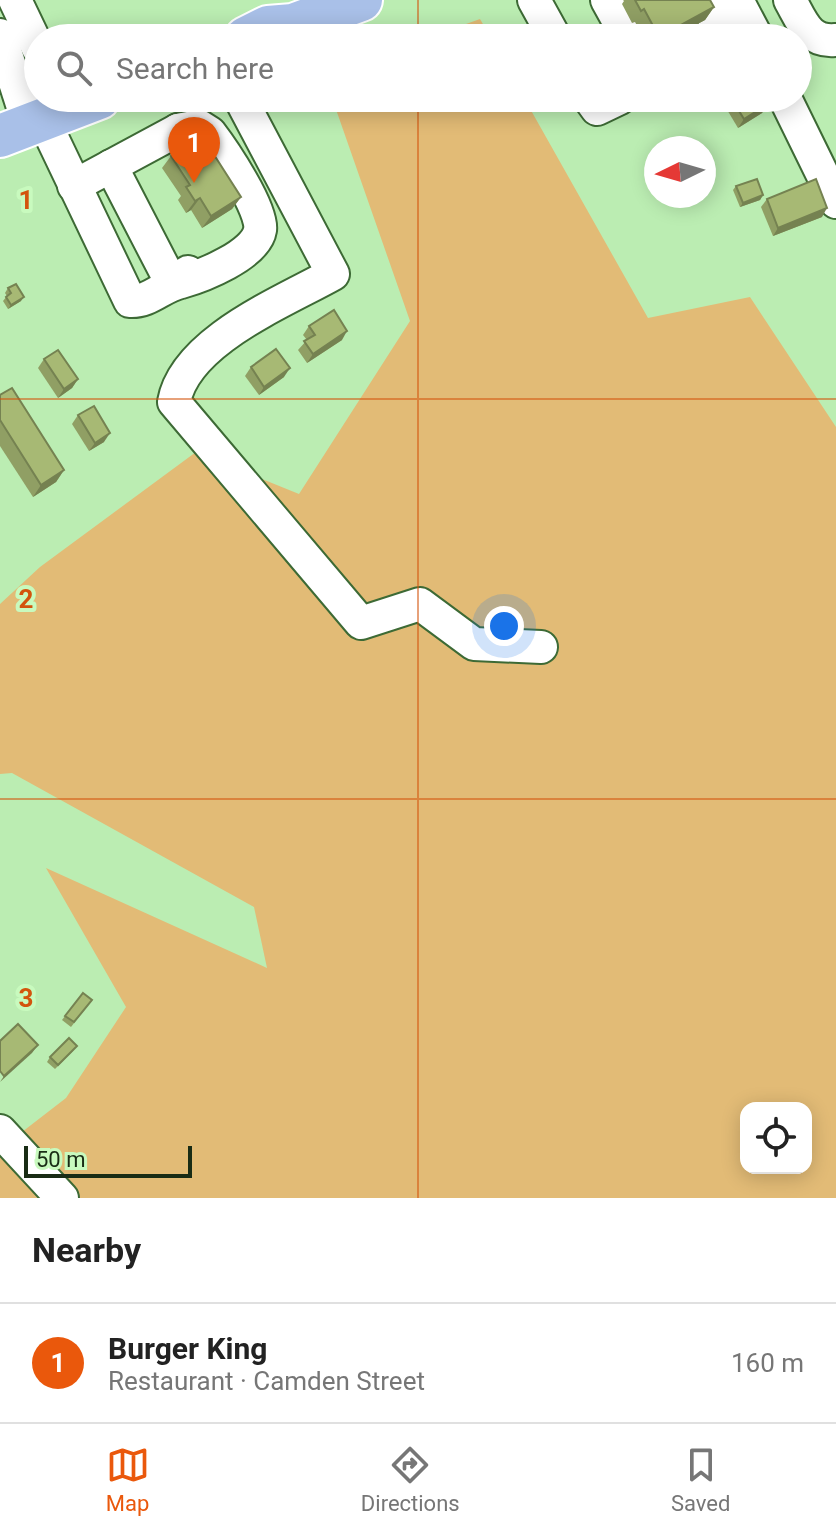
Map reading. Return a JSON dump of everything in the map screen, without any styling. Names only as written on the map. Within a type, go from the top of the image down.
[{"type":"main road","points":[[296,24],[361,0]]},
{"type":"street","points":[[15,0],[26,24]]},
{"type":"street","points":[[534,0],[547,24]]},
{"type":"street","points":[[607,0],[620,24]]},
{"type":"street","points":[[704,0],[717,24]]},
{"type":"street","points":[[737,0],[750,24]]},
{"type":"street","points":[[792,0],[836,21]]},
{"type":"street","points":[[792,0],[805,24]]},
{"type":"street","points":[[0,35],[24,72]]},
{"type":"street","points":[[812,35],[822,41],[836,40]]},
{"type":"street","points":[[212,145],[244,112]]},
{"type":"street","points":[[247,112],[333,274],[231,331],[193,363],[177,385],[174,402],[361,623],[420,604],[474,644],[541,647]]},
{"type":"street","points":[[792,112],[836,202]]},
{"type":"street","points":[[52,115],[74,186],[130,301],[139,301],[172,284],[239,237],[245,226],[244,210],[212,145],[198,133],[178,130],[74,186]]},
{"type":"street","points":[[111,166],[172,284]]},
{"type":"street","points":[[0,1131],[62,1198]]},
{"type":"shaded area","points":[[480,19],[483,24],[466,24]]},
{"type":"shaded area","points":[[337,112],[532,112],[648,318],[750,297],[836,427],[836,1198],[0,1198],[0,1149],[66,1098],[126,1007],[46,868],[267,968],[254,907],[12,773],[0,774],[0,604],[40,567],[196,452],[299,494],[410,321]]},
{"type":"building","points":[[635,0],[710,0],[714,7],[683,24],[652,24],[644,9],[641,11]]},
{"type":"building","points":[[740,112],[755,112],[744,119]]},
{"type":"building","points":[[202,136],[241,197],[211,216],[200,198],[195,201],[186,187],[190,185],[171,156]]},
{"type":"building","points":[[757,179],[763,195],[743,203],[736,186]]},
{"type":"building","points":[[816,179],[827,208],[778,228],[767,199]]},
{"type":"building","points":[[16,284],[24,297],[11,305],[6,297],[11,293],[8,288]]},
{"type":"building","points":[[334,310],[347,331],[313,354],[304,341],[315,335],[309,326]]},
{"type":"building","points":[[276,349],[290,368],[264,387],[251,367]]},
{"type":"building","points":[[58,350],[78,379],[64,389],[44,359]]},
{"type":"building","points":[[12,388],[64,470],[41,485],[0,420],[0,395]]},
{"type":"building","points":[[94,406],[110,433],[95,443],[78,415]]},
{"type":"building","points":[[83,993],[92,1000],[74,1022],[65,1016]]},
{"type":"building","points":[[18,1024],[38,1045],[4,1076],[0,1071],[0,1041]]},
{"type":"building","points":[[69,1038],[77,1046],[58,1065],[50,1057]]},
{"type":"place","name":"Burger King","points":[[194,183]]}]
